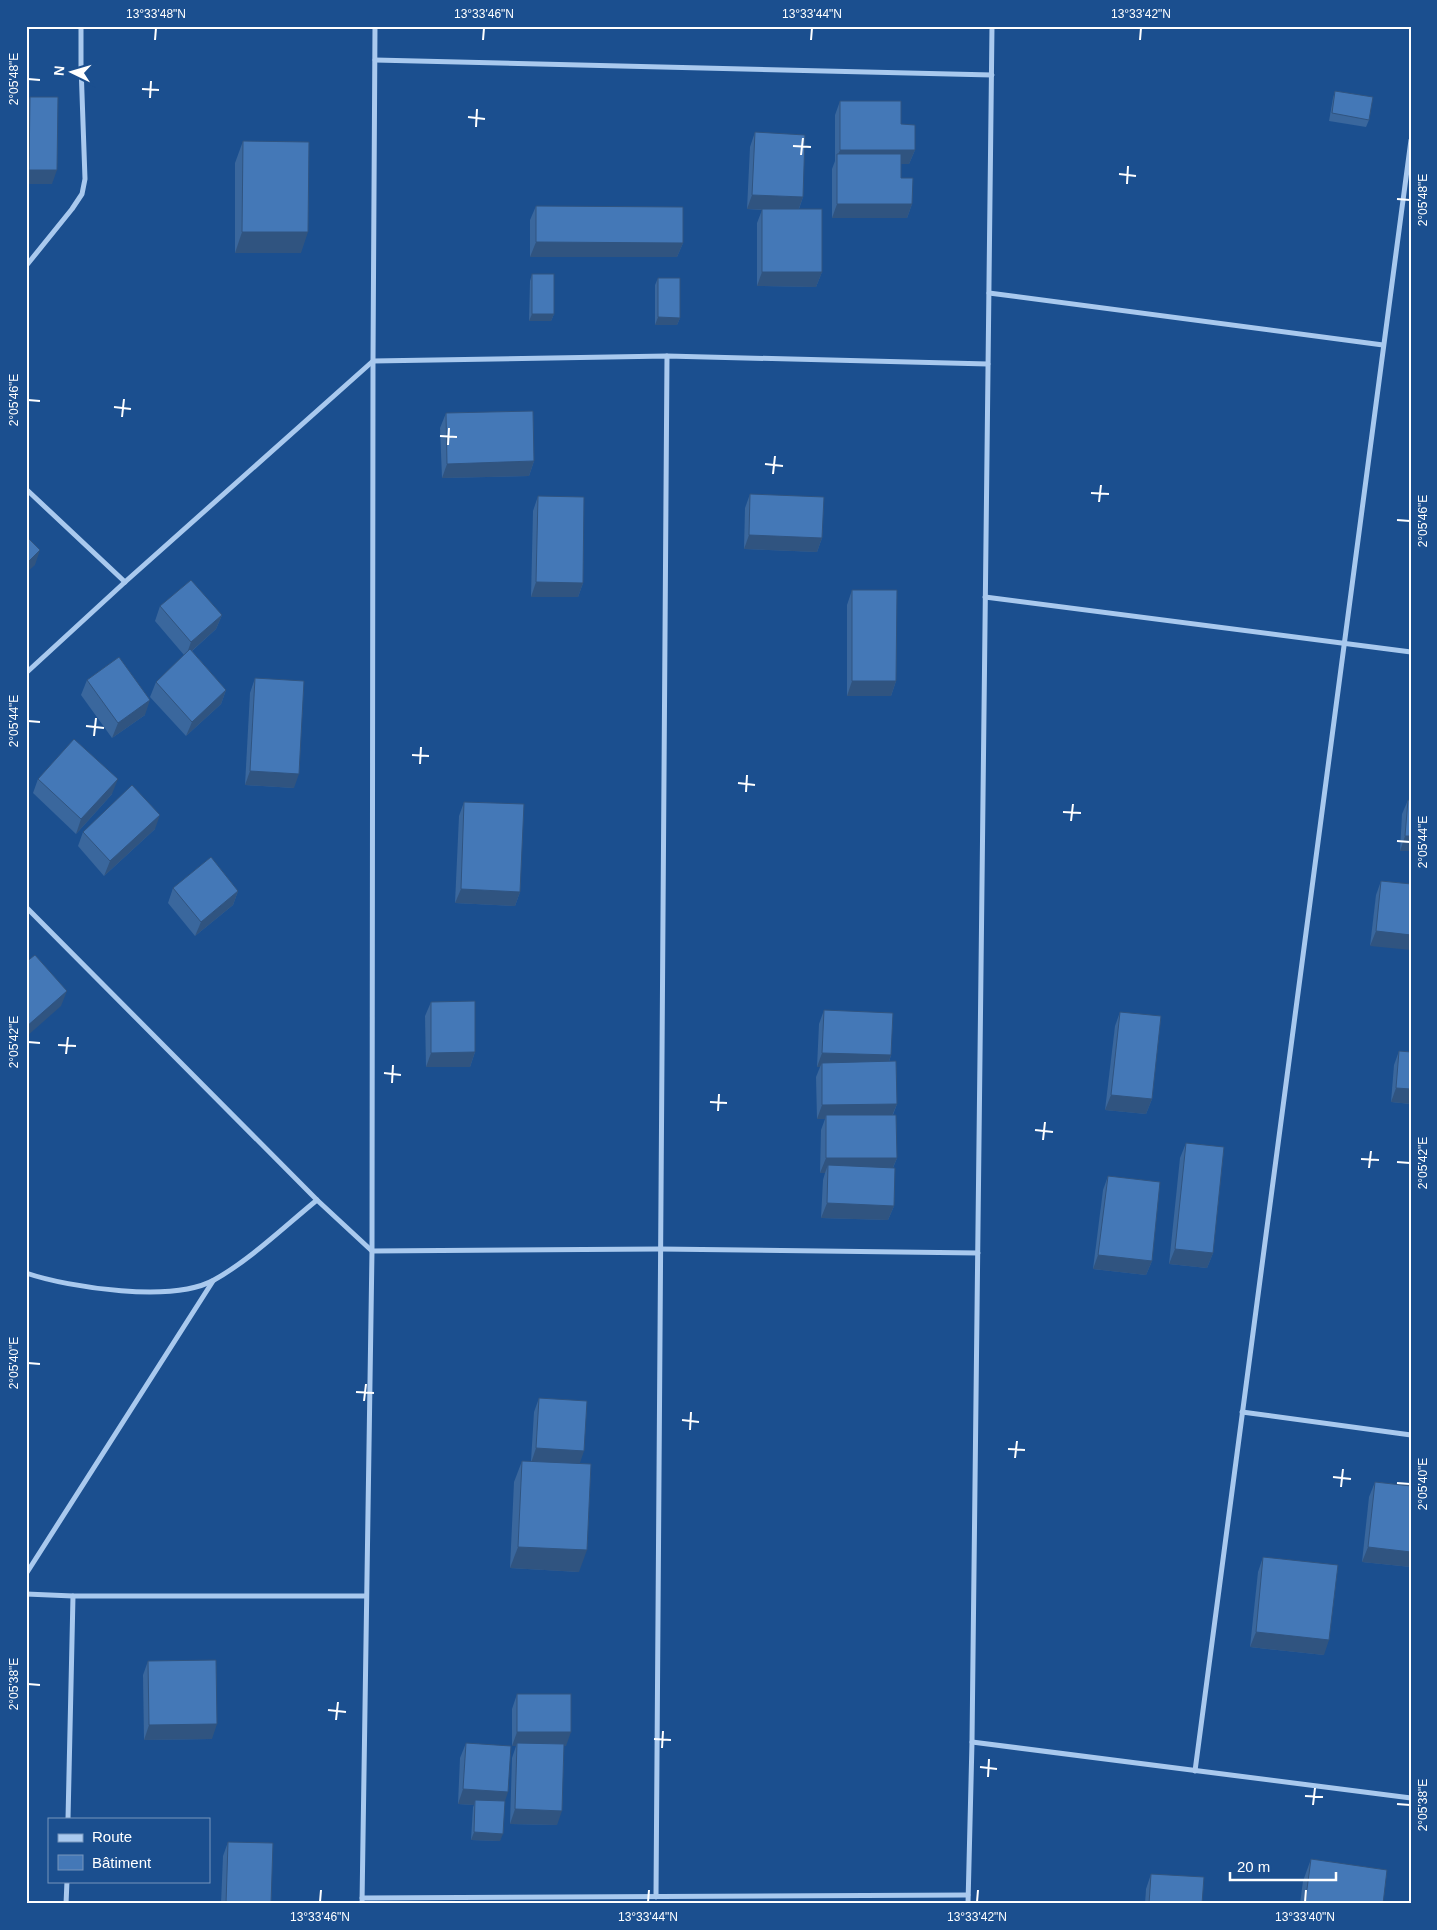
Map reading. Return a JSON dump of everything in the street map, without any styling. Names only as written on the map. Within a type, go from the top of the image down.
[{"type":"street","points":[[26,266],[82,194],[85,179],[81,26]]},
{"type":"street","points":[[375,26],[372,1251],[362,1901],[968,1895]]},
{"type":"street","points":[[968,1904],[972,1742],[992,26]]},
{"type":"street","points":[[375,60],[992,75]]},
{"type":"street","points":[[1195,1770],[1411,140]]},
{"type":"street","points":[[989,293],[1383,344]]},
{"type":"street","points":[[656,1897],[667,356]]},
{"type":"street","points":[[26,673],[373,361],[667,356],[988,364]]},
{"type":"street","points":[[26,489],[125,582]]},
{"type":"street","points":[[986,597],[1411,652]]},
{"type":"street","points":[[26,907],[317,1200],[372,1251],[660,1249],[978,1253]]},
{"type":"street","points":[[26,1574],[213,1281],[255,1251],[317,1200]]},
{"type":"street","points":[[26,1273],[102,1289],[136,1292],[171,1291],[213,1281]]},
{"type":"street","points":[[1242,1412],[1411,1435]]},
{"type":"street","points":[[26,1594],[73,1596],[366,1596]]},
{"type":"street","points":[[68,1818],[73,1596]]},
{"type":"street","points":[[972,1742],[1411,1798]]},
{"type":"street","points":[[66,1904],[67,1882]]},
{"type":"building","points":[[1335,91],[1373,97],[1369,120],[1332,113]]},
{"type":"building","points":[[30,97],[58,97],[57,170],[29,170]]},
{"type":"building","points":[[840,101],[901,101],[901,124],[915,125],[915,150],[840,150]]},
{"type":"building","points":[[755,132],[805,135],[803,197],[752,195]]},
{"type":"building","points":[[243,141],[309,142],[308,232],[242,232]]},
{"type":"building","points":[[837,154],[901,154],[901,178],[913,178],[912,204],[837,204]]},
{"type":"building","points":[[536,206],[683,207],[683,243],[536,242]]},
{"type":"building","points":[[762,209],[822,209],[822,272],[762,272]]},
{"type":"building","points":[[532,274],[554,274],[554,314],[532,314]]},
{"type":"building","points":[[658,278],[680,278],[680,318],[658,317]]},
{"type":"building","points":[[533,411],[534,461],[447,464],[446,413]]},
{"type":"building","points":[[750,494],[824,497],[822,538],[749,535]]},
{"type":"building","points":[[538,496],[584,497],[583,583],[536,582]]},
{"type":"building","points":[[26,536],[40,550],[26,564]]},
{"type":"building","points":[[191,580],[222,615],[191,642],[160,606]]},
{"type":"building","points":[[852,590],[897,590],[896,681],[852,681]]},
{"type":"building","points":[[190,649],[226,690],[192,722],[156,682]]},
{"type":"building","points":[[119,657],[150,700],[118,723],[87,680]]},
{"type":"building","points":[[255,678],[304,681],[299,774],[250,771]]},
{"type":"building","points":[[74,739],[118,779],[81,819],[38,779]]},
{"type":"building","points":[[132,785],[160,815],[110,861],[83,832]]},
{"type":"building","points":[[1408,800],[1411,800],[1411,836],[1405,836]]},
{"type":"building","points":[[464,802],[524,804],[520,892],[461,889]]},
{"type":"building","points":[[211,857],[238,891],[201,922],[173,888]]},
{"type":"building","points":[[1381,881],[1411,884],[1411,935],[1376,931]]},
{"type":"building","points":[[35,955],[67,991],[26,1027],[26,962]]},
{"type":"building","points":[[475,1001],[475,1052],[431,1053],[431,1002]]},
{"type":"building","points":[[824,1010],[893,1013],[891,1055],[822,1053]]},
{"type":"building","points":[[1120,1012],[1161,1016],[1152,1099],[1111,1095]]},
{"type":"building","points":[[1399,1051],[1411,1052],[1411,1089],[1396,1088]]},
{"type":"building","points":[[896,1061],[897,1104],[822,1105],[822,1063]]},
{"type":"building","points":[[826,1115],[896,1115],[897,1158],[826,1158]]},
{"type":"building","points":[[1186,1143],[1224,1147],[1213,1253],[1175,1249]]},
{"type":"building","points":[[828,1165],[895,1168],[894,1206],[827,1203]]},
{"type":"building","points":[[1108,1176],[1160,1182],[1152,1261],[1098,1255]]},
{"type":"building","points":[[539,1398],[587,1401],[584,1451],[536,1448]]},
{"type":"building","points":[[522,1461],[591,1464],[587,1550],[518,1547]]},
{"type":"building","points":[[1375,1482],[1411,1486],[1411,1552],[1368,1547]]},
{"type":"building","points":[[1263,1557],[1338,1565],[1329,1640],[1256,1632]]},
{"type":"building","points":[[216,1660],[217,1724],[149,1725],[148,1661]]},
{"type":"building","points":[[517,1694],[571,1694],[571,1732],[517,1732]]},
{"type":"building","points":[[466,1743],[511,1746],[508,1792],[463,1789]]},
{"type":"building","points":[[517,1743],[564,1744],[562,1811],[515,1809]]},
{"type":"building","points":[[475,1800],[505,1801],[503,1834],[474,1832]]},
{"type":"building","points":[[228,1842],[273,1843],[271,1904],[226,1904]]},
{"type":"building","points":[[1311,1859],[1387,1870],[1383,1904],[1305,1904]]},
{"type":"building","points":[[1151,1874],[1204,1877],[1202,1904],[1149,1904]]}]
